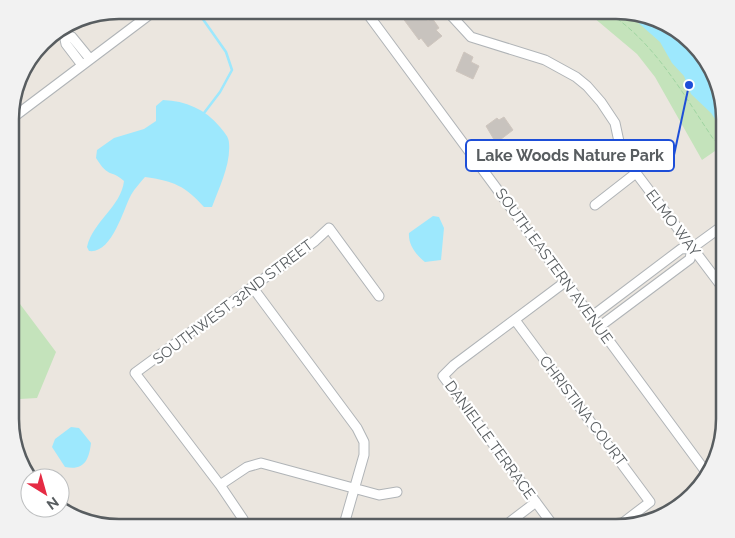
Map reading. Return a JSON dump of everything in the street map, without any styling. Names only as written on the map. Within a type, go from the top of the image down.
[{"type":"street","points":[[20,109],[144,19]]},
{"type":"street","name":"SOUTH EASTERN AVENUE","points":[[370,19],[703,468]]},
{"type":"street","name":"ELMO WAY","points":[[455,19],[472,36],[545,60],[576,77],[587,86],[610,113],[617,128],[621,152],[716,279]]},
{"type":"street","points":[[66,34],[72,37],[90,59]]},
{"type":"street","points":[[63,36],[66,44],[82,65]]},
{"type":"street","points":[[595,205],[636,173]]},
{"type":"street","name":"SOUTHWEST 32ND STREET","points":[[220,485],[135,373],[253,288],[330,228],[338,243],[379,296]]},
{"type":"street","points":[[591,316],[681,249],[692,248],[716,231]]},
{"type":"street","points":[[599,327],[690,259],[692,248]]},
{"type":"street","points":[[515,320],[565,282]]},
{"type":"street","points":[[253,288],[361,436],[364,455],[345,519]]},
{"type":"street","points":[[620,294],[630,304]]},
{"type":"street","name":"DANIELLE TERRACE","points":[[515,320],[442,376],[548,519]]},
{"type":"street","name":"CHRISTINA COURT","points":[[515,320],[650,502],[629,518]]},
{"type":"street","points":[[243,519],[220,485],[247,467],[261,463],[379,495],[397,492]]},
{"type":"street","points":[[514,519],[536,502]]},
{"type":"path","points":[[616,19],[647,46],[716,141]]},
{"type":"green space","points":[[595,19],[623,19],[642,22],[666,32],[687,48],[703,69],[713,93],[716,112],[716,151],[702,160],[655,77],[637,54]]},
{"type":"green space","points":[[19,303],[56,352],[37,398],[20,399]]},
{"type":"water","points":[[636,21],[666,32],[677,39],[696,58],[709,81],[713,93],[716,120],[711,113],[691,94],[684,76],[672,63],[660,42]]},
{"type":"water","points":[[163,100],[180,102],[195,107],[208,115],[225,133],[228,139],[228,159],[212,207],[204,207],[185,189],[164,180],[145,177],[131,195],[116,230],[110,239],[97,250],[89,251],[87,247],[90,238],[118,199],[124,181],[104,169],[96,158],[97,150],[114,138],[144,129],[156,121],[156,106]]},
{"type":"water","points":[[433,216],[439,217],[444,228],[441,260],[425,262],[413,249],[409,233]]},
{"type":"water","points":[[71,427],[79,428],[91,443],[89,454],[84,463],[81,466],[71,468],[65,467],[52,447],[55,439]]},
{"type":"building","points":[[403,19],[426,19],[428,21],[433,19],[439,28],[436,30],[442,36],[428,47],[421,38],[419,40]]},
{"type":"building","points":[[464,52],[473,57],[471,62],[479,66],[473,79],[456,71]]},
{"type":"building","points":[[504,117],[513,130],[496,143],[486,126],[497,118],[499,120]]},
{"type":"waterway","points":[[203,19],[226,52],[232,70],[220,92],[204,113]]},
{"type":"place","name":"Lake Woods Nature Park","points":[[689,85]]}]
